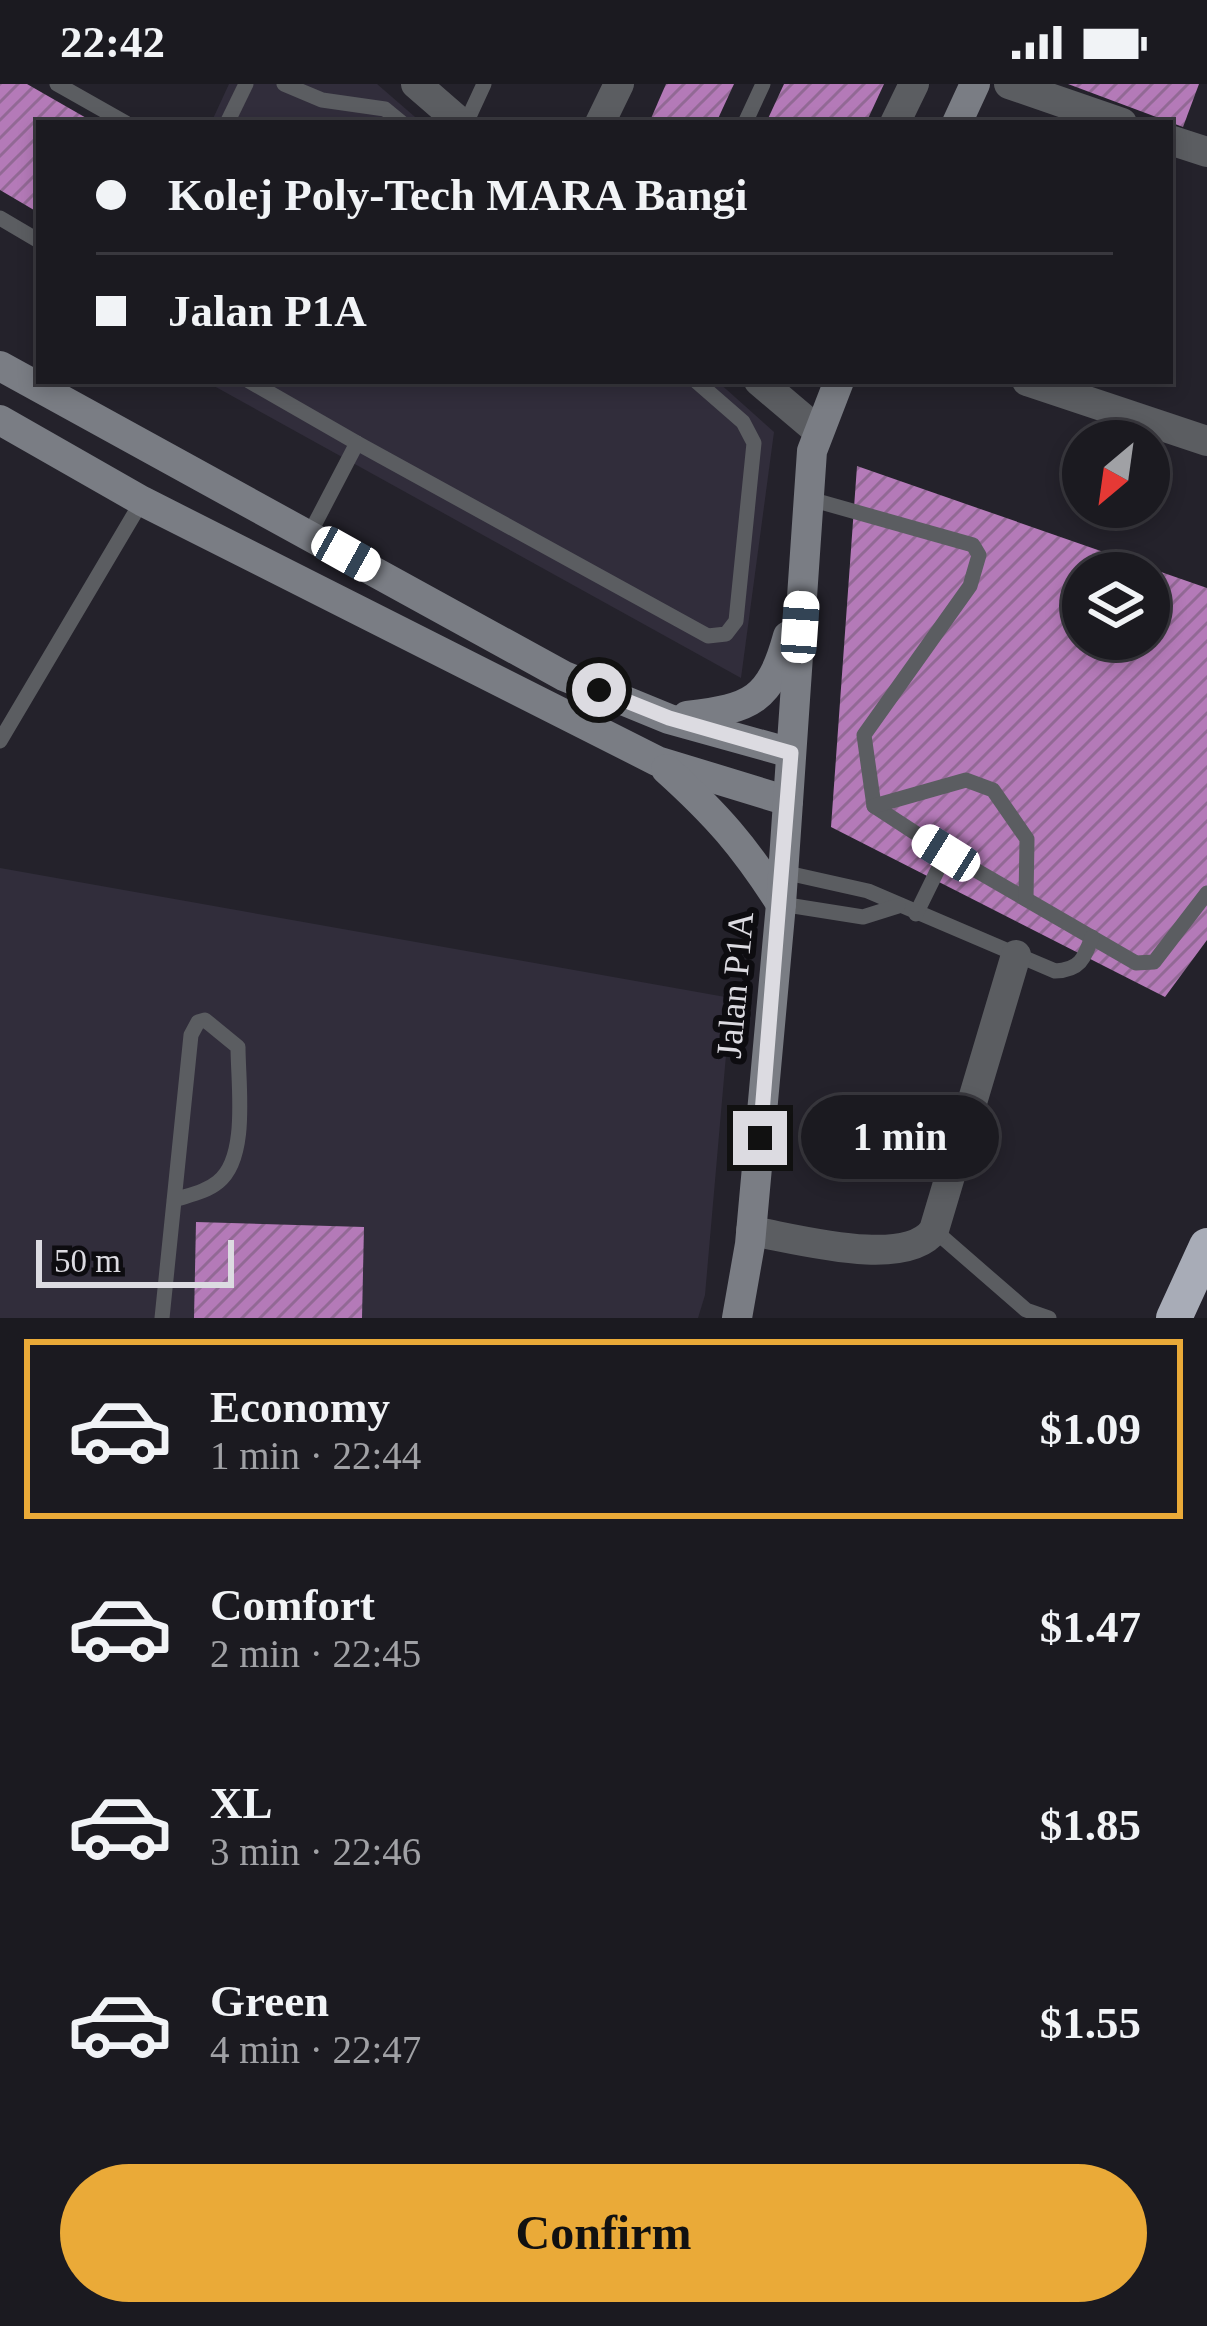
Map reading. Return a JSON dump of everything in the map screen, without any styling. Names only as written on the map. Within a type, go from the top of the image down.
[{"type":"highway","points":[[1174,1318],[1207,1246]]},
{"type":"main road","points":[[958,120],[975,84]]},
{"type":"main road","points":[[0,366],[564,676],[669,718],[791,753]]},
{"type":"main road","points":[[669,718],[737,710],[760,694],[778,670],[803,585],[812,451],[838,384]]},
{"type":"main road","points":[[83,414],[126,462],[142,501]]},
{"type":"main road","points":[[0,420],[142,501],[656,761],[788,801]]},
{"type":"main road","points":[[142,501],[203,494],[242,500]]},
{"type":"main road","name":"Jalan P1A","points":[[736,1318],[751,1231],[782,904],[803,585]]},
{"type":"main road","points":[[656,761],[718,815],[782,904]]},
{"type":"street","points":[[416,84],[460,120]]},
{"type":"street","points":[[601,120],[619,84]]},
{"type":"street","points":[[896,120],[914,84]]},
{"type":"street","points":[[1009,84],[1113,120]]},
{"type":"street","points":[[1173,141],[1207,152]]},
{"type":"street","points":[[766,384],[818,431]]},
{"type":"street","points":[[1036,384],[1207,442]]},
{"type":"street","points":[[751,1231],[884,1250],[910,1248],[926,1240],[934,1230],[1016,955]]},
{"type":"lane","points":[[57,84],[121,120]]},
{"type":"lane","points":[[228,120],[246,84]]},
{"type":"lane","points":[[284,84],[322,100],[385,109],[398,120]]},
{"type":"lane","points":[[466,120],[484,84]]},
{"type":"lane","points":[[746,120],[763,84]]},
{"type":"lane","points":[[0,218],[36,239]]},
{"type":"lane","points":[[254,384],[708,636],[725,634],[736,621],[754,443],[743,422],[699,384]]},
{"type":"lane","points":[[310,533],[357,443]]},
{"type":"lane","points":[[810,499],[973,545],[979,555],[970,586],[864,736],[874,806],[1136,963],[1154,962],[1207,893]]},
{"type":"lane","points":[[0,741],[142,501]]},
{"type":"lane","points":[[874,806],[966,780],[993,790],[1027,839],[1026,899]]},
{"type":"lane","points":[[916,914],[946,853]]},
{"type":"lane","points":[[784,872],[868,890],[898,907],[1055,971],[1071,970],[1083,961],[1092,937]]},
{"type":"lane","points":[[782,904],[863,917],[898,907]]},
{"type":"lane","points":[[162,1318],[174,1199],[191,1035],[198,1022],[206,1020],[238,1046],[237,1155],[212,1187],[174,1199]]},
{"type":"lane","points":[[934,1230],[1026,1310],[1048,1318]]},
{"type":"shaded area","points":[[229,84],[377,84],[419,120],[212,120]]},
{"type":"shaded area","points":[[210,384],[720,384],[774,432],[741,678]]},
{"type":"shaded area","points":[[0,868],[731,998],[705,1295],[698,1318],[0,1318]]},
{"type":"building","points":[[0,84],[27,84],[90,120],[36,120],[36,211],[0,190]]},
{"type":"building","points":[[666,84],[734,84],[717,120],[650,120]]},
{"type":"building","points":[[784,84],[884,84],[867,120],[767,120]]},
{"type":"building","points":[[1068,84],[1199,84],[1183,127]]},
{"type":"building","points":[[857,466],[1104,552],[1062,552],[1062,660],[1170,660],[1170,575],[1207,588],[1207,940],[1165,997],[831,827]]},
{"type":"building","points":[[196,1222],[364,1227],[362,1318],[194,1318]]},
{"type":"route","points":[[599,690],[669,718],[791,753],[760,1138]]}]
